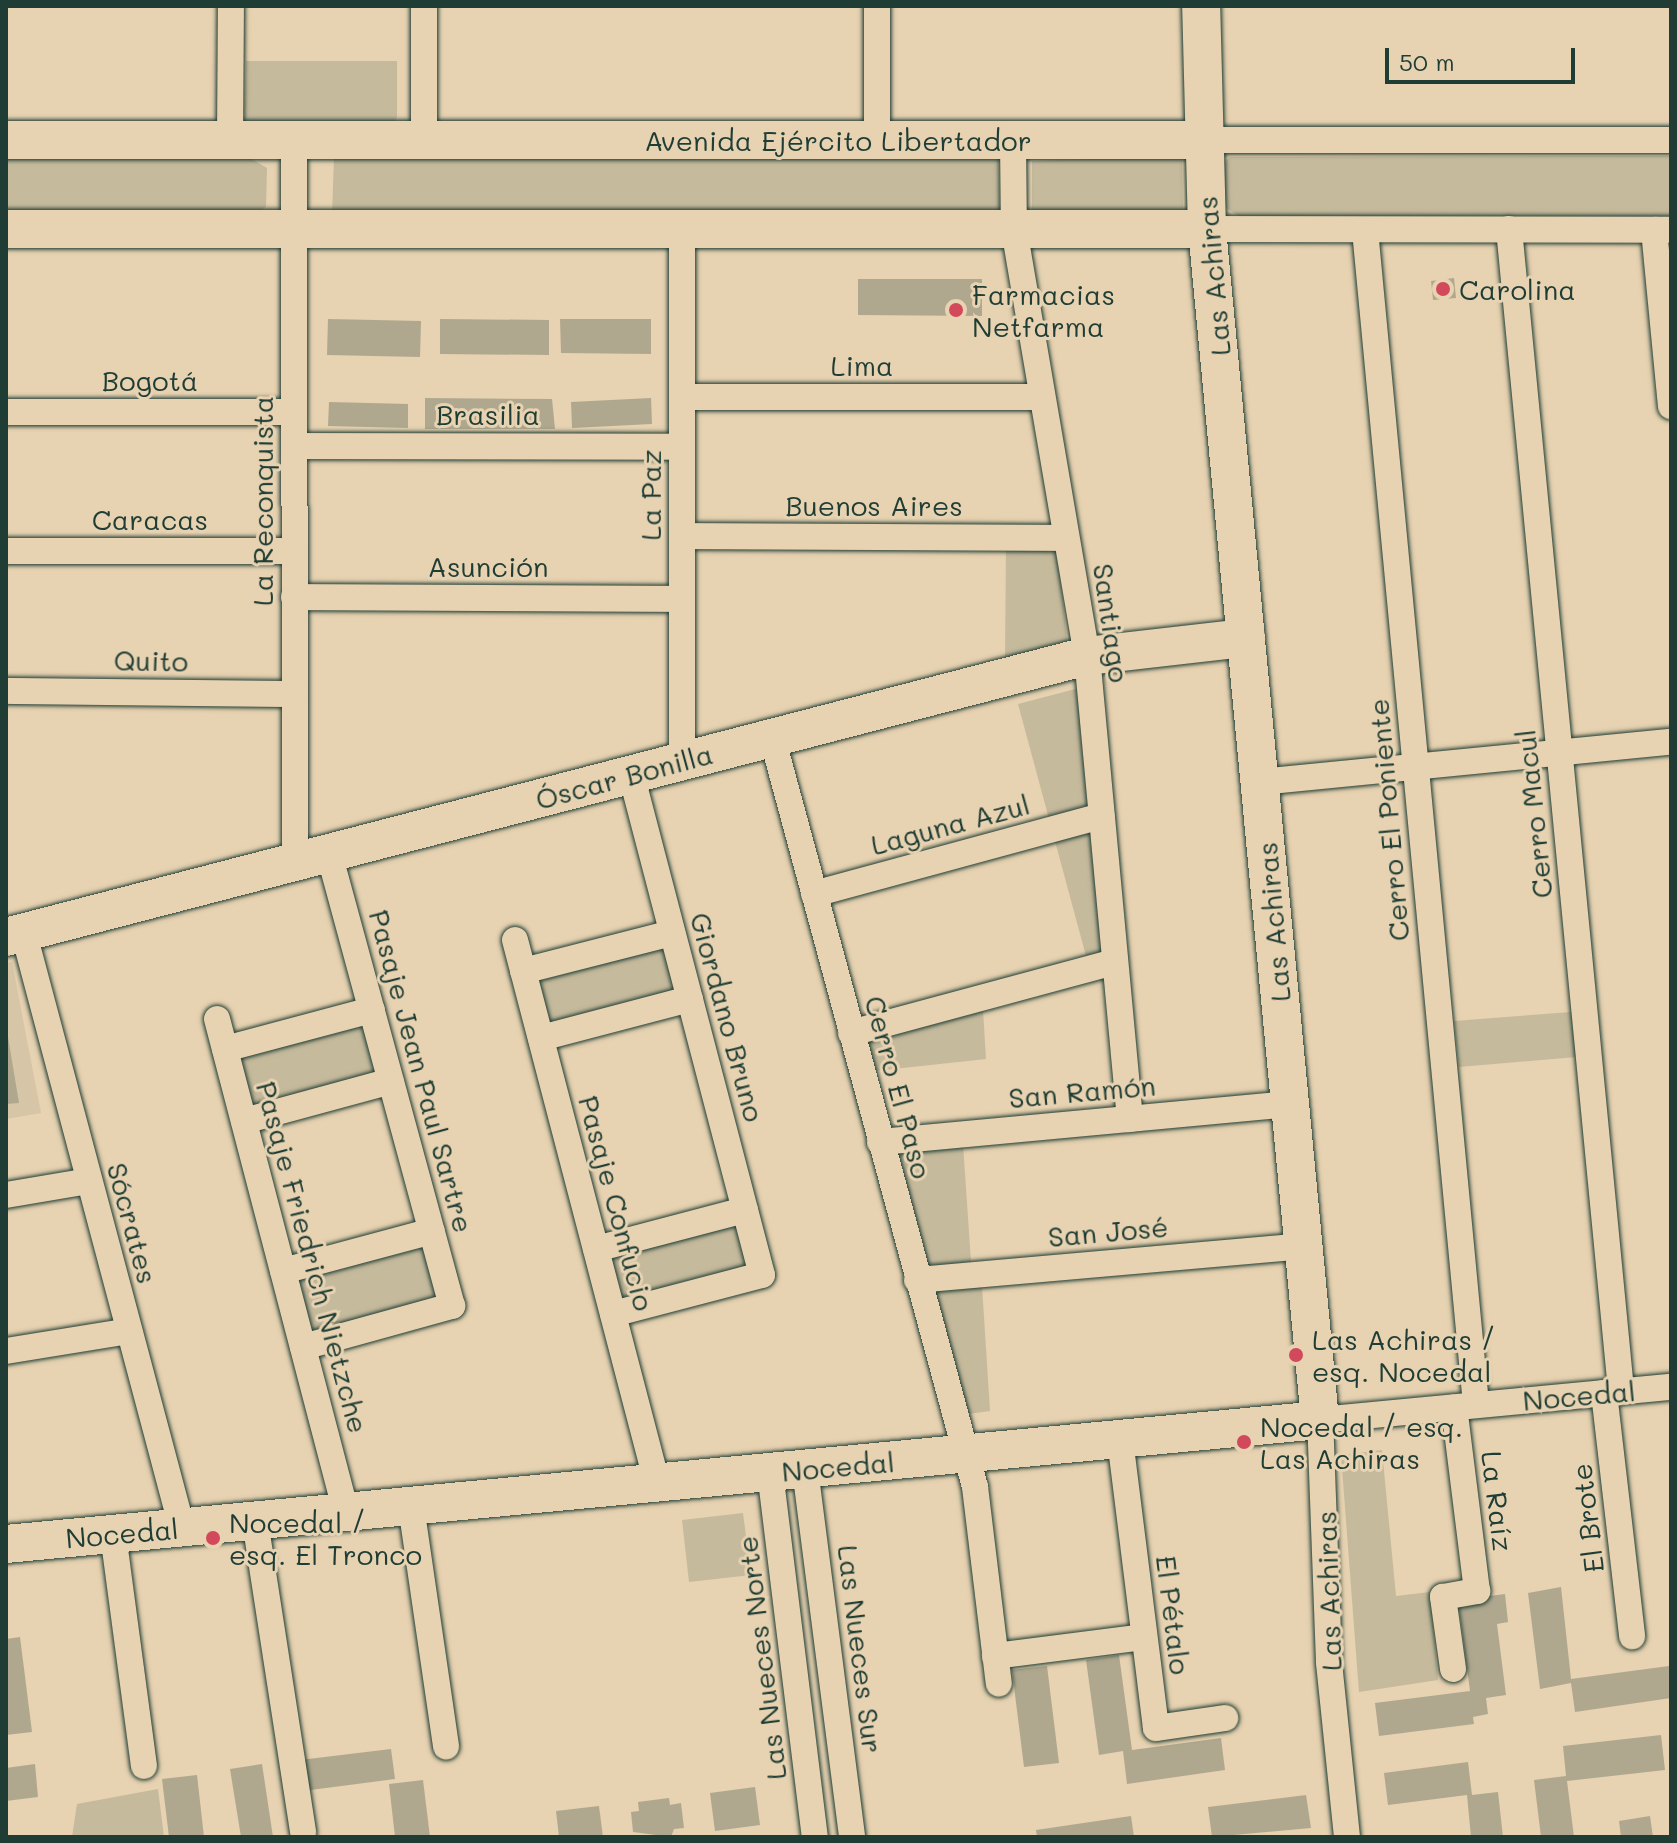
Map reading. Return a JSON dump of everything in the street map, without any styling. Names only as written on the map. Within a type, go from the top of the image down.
[{"type":"street","points":[[230,140],[231,6]]},
{"type":"street","points":[[424,6],[424,140]]},
{"type":"street","points":[[877,6],[877,140]]},
{"type":"street","name":"Las Achiras","points":[[1201,6],[1202,140],[1207,229],[1320,1420],[1329,1662],[1347,1837]]},
{"type":"street","name":"Avenida Ejército Libertador","points":[[6,140],[1671,140]]},
{"type":"street","name":"La Reconquista","points":[[294,140],[295,694],[312,857]]},
{"type":"street","name":"Santiago","points":[[1013,140],[1014,229],[1087,656],[1130,1119]]},
{"type":"street","points":[[6,229],[1663,230],[1671,406]]},
{"type":"street","name":"La Paz","points":[[682,229],[682,761]]},
{"type":"street","name":"Cerro Macul","points":[[1509,229],[1559,753],[1613,1392]]},
{"type":"street","name":"Cerro El Poniente","points":[[1365,230],[1415,767],[1465,1406]]},
{"type":"street","name":"Lima","points":[[682,397],[1041,397]]},
{"type":"street","name":"Bogotá","points":[[6,412],[294,412]]},
{"type":"street","name":"Brasilia","points":[[294,446],[682,447]]},
{"type":"street","name":"Buenos Aires","points":[[682,536],[1066,538]]},
{"type":"street","name":"Caracas","points":[[6,551],[294,551]]},
{"type":"street","name":"Asunción","points":[[294,597],[682,599]]},
{"type":"street","name":"Óscar Bonilla","points":[[15,936],[1087,656],[1246,638]]},
{"type":"street","name":"Quito","points":[[6,691],[295,694]]},
{"type":"street","name":"Cerro El Paso","points":[[772,737],[975,1487],[999,1684]]},
{"type":"street","points":[[1260,782],[1671,742]]},
{"type":"street","name":"Giordano Bruno","points":[[613,1314],[762,1275],[631,774]]},
{"type":"street","name":"Laguna Azul","points":[[814,894],[1102,816]]},
{"type":"street","name":"Pasaje Jean Paul Sartre","points":[[303,1347],[452,1306],[372,1010],[312,857]]},
{"type":"street","points":[[523,971],[672,933]]},
{"type":"street","name":"Sócrates","points":[[15,936],[89,1181],[182,1528]]},
{"type":"street","name":"Pasaje Confucio","points":[[515,940],[657,1483]]},
{"type":"street","points":[[851,1033],[1115,962]]},
{"type":"street","points":[[541,1038],[690,999]]},
{"type":"street","points":[[225,1049],[372,1010]]},
{"type":"street","name":"Pasaje Friedrich Nietzche","points":[[217,1019],[346,1512]]},
{"type":"street","points":[[244,1121],[391,1081]]},
{"type":"street","name":"San Ramón","points":[[880,1142],[1290,1104]]},
{"type":"street","points":[[6,1195],[89,1181]]},
{"type":"street","points":[[596,1249],[745,1210]]},
{"type":"street","points":[[283,1271],[432,1231]]},
{"type":"street","name":"San José","points":[[917,1280],[1304,1246]]},
{"type":"street","points":[[6,1351],[129,1331]]},
{"type":"street","name":"Nocedal","points":[[6,1544],[1671,1387]]},
{"type":"street","name":"El Brote","points":[[1613,1392],[1632,1636]]},
{"type":"street","name":"La Raíz","points":[[1453,1669],[1443,1597],[1477,1591],[1465,1406]]},
{"type":"street","name":"El Pétalo","points":[[1120,1439],[1156,1728],[1225,1718]]},
{"type":"street","name":"Las Nueces Norte","points":[[788,1470],[815,1837]]},
{"type":"street","name":"Las Nueces Sur","points":[[788,1470],[852,1837]]},
{"type":"street","points":[[411,1506],[446,1746]]},
{"type":"street","points":[[255,1521],[303,1832]]},
{"type":"street","points":[[113,1534],[144,1766]]},
{"type":"street","points":[[995,1656],[1144,1637]]},
{"type":"shaded area","points":[[246,61],[397,61],[397,117],[391,130],[244,133]]},
{"type":"shaded area","points":[[998,152],[1000,218],[332,215],[334,158]]},
{"type":"shaded area","points":[[6,156],[247,156],[267,168],[266,207],[246,220],[6,218]]},
{"type":"shaded area","points":[[1182,156],[1183,215],[1032,215],[1032,161]]},
{"type":"shaded area","points":[[1671,156],[1671,218],[1242,218],[1226,208],[1220,166],[1230,157]]},
{"type":"shaded area","points":[[1057,546],[1067,641],[1005,659],[1006,547]]},
{"type":"shaded area","points":[[1083,687],[1107,950],[1086,956],[1018,704]]},
{"type":"shaded area","points":[[661,947],[667,949],[678,985],[671,996],[553,1026],[545,1021],[537,986],[541,980]]},
{"type":"shaded area","points":[[12,962],[41,1113],[6,1119],[6,963]]},
{"type":"shaded area","points":[[983,1010],[986,1059],[875,1071],[866,1039]]},
{"type":"shaded area","points":[[1571,1012],[1577,1057],[1459,1067],[1454,1021]]},
{"type":"shaded area","points":[[365,1018],[378,1075],[250,1111],[234,1055]]},
{"type":"shaded area","points":[[963,1144],[971,1262],[927,1268],[895,1150]]},
{"type":"shaded area","points":[[740,1222],[753,1264],[622,1300],[610,1257]]},
{"type":"shaded area","points":[[419,1244],[429,1249],[443,1302],[310,1339],[295,1286],[303,1275]]},
{"type":"shaded area","points":[[982,1286],[990,1411],[961,1415],[933,1292]]},
{"type":"shaded area","points":[[1382,1450],[1396,1596],[1430,1592],[1438,1680],[1359,1692],[1341,1455]]},
{"type":"shaded area","points":[[743,1513],[751,1575],[689,1582],[682,1520]]},
{"type":"shaded area","points":[[158,1789],[164,1837],[72,1837],[77,1804]]},
{"type":"building","name":"Carolina","points":[[1454,278],[1456,298],[1433,300],[1431,281]]},
{"type":"building","points":[[858,279],[982,279],[982,316],[858,315]]},
{"type":"building","points":[[328,319],[421,321],[420,357],[327,355]]},
{"type":"building","points":[[440,319],[549,320],[549,355],[440,354]]},
{"type":"building","points":[[560,319],[651,319],[651,354],[561,353]]},
{"type":"building","points":[[425,398],[552,399],[555,429],[425,429]]},
{"type":"building","points":[[651,398],[652,424],[572,428],[571,402]]},
{"type":"building","points":[[329,402],[408,404],[408,428],[328,426]]},
{"type":"building","points":[[6,1025],[19,1103],[6,1104]]},
{"type":"building","points":[[1561,1587],[1571,1679],[1669,1666],[1671,1698],[1575,1712],[1571,1683],[1540,1689],[1528,1593]]},
{"type":"building","points":[[1505,1594],[1508,1622],[1497,1624],[1506,1695],[1486,1698],[1488,1714],[1473,1717],[1474,1724],[1379,1736],[1375,1703],[1470,1691],[1458,1600]]},
{"type":"building","points":[[20,1637],[32,1732],[6,1735],[6,1639]]},
{"type":"building","points":[[1119,1655],[1132,1750],[1221,1738],[1225,1770],[1127,1784],[1123,1751],[1099,1755],[1086,1660]]},
{"type":"building","points":[[1047,1666],[1059,1763],[1024,1767],[1012,1670]]},
{"type":"building","points":[[1661,1735],[1665,1770],[1567,1781],[1574,1837],[1541,1837],[1534,1780],[1566,1776],[1563,1746]]},
{"type":"building","points":[[391,1749],[395,1779],[303,1791],[300,1760]]},
{"type":"building","points":[[1468,1762],[1472,1795],[1498,1792],[1503,1837],[1471,1837],[1467,1795],[1388,1805],[1384,1773]]},
{"type":"building","points":[[35,1764],[38,1797],[6,1801],[6,1768]]},
{"type":"building","points":[[262,1764],[273,1837],[241,1837],[230,1769]]},
{"type":"building","points":[[197,1775],[204,1837],[169,1837],[162,1779]]},
{"type":"building","points":[[423,1780],[430,1837],[395,1837],[389,1784]]},
{"type":"building","points":[[755,1787],[760,1825],[715,1831],[710,1793]]},
{"type":"building","points":[[1306,1795],[1311,1828],[1212,1837],[1208,1807]]},
{"type":"building","points":[[669,1798],[670,1805],[681,1803],[684,1828],[674,1829],[671,1837],[633,1832],[631,1812],[639,1811],[638,1802]]},
{"type":"building","points":[[599,1806],[603,1837],[559,1837],[556,1811]]},
{"type":"building","points":[[1131,1816],[1134,1837],[1037,1837],[1036,1830]]},
{"type":"building","points":[[1650,1816],[1653,1837],[1621,1837],[1619,1821]]},
{"type":"place","name":"Carolina","points":[[1443,289]]},
{"type":"place","name":"Farmacias Netfarma","points":[[956,310]]},
{"type":"place","name":"Las Achiras / esq. Nocedal","points":[[1296,1355]]},
{"type":"place","name":"Nocedal / esq. Las Achiras","points":[[1244,1442]]},
{"type":"place","name":"Nocedal / esq. El Tronco","points":[[213,1538]]}]
